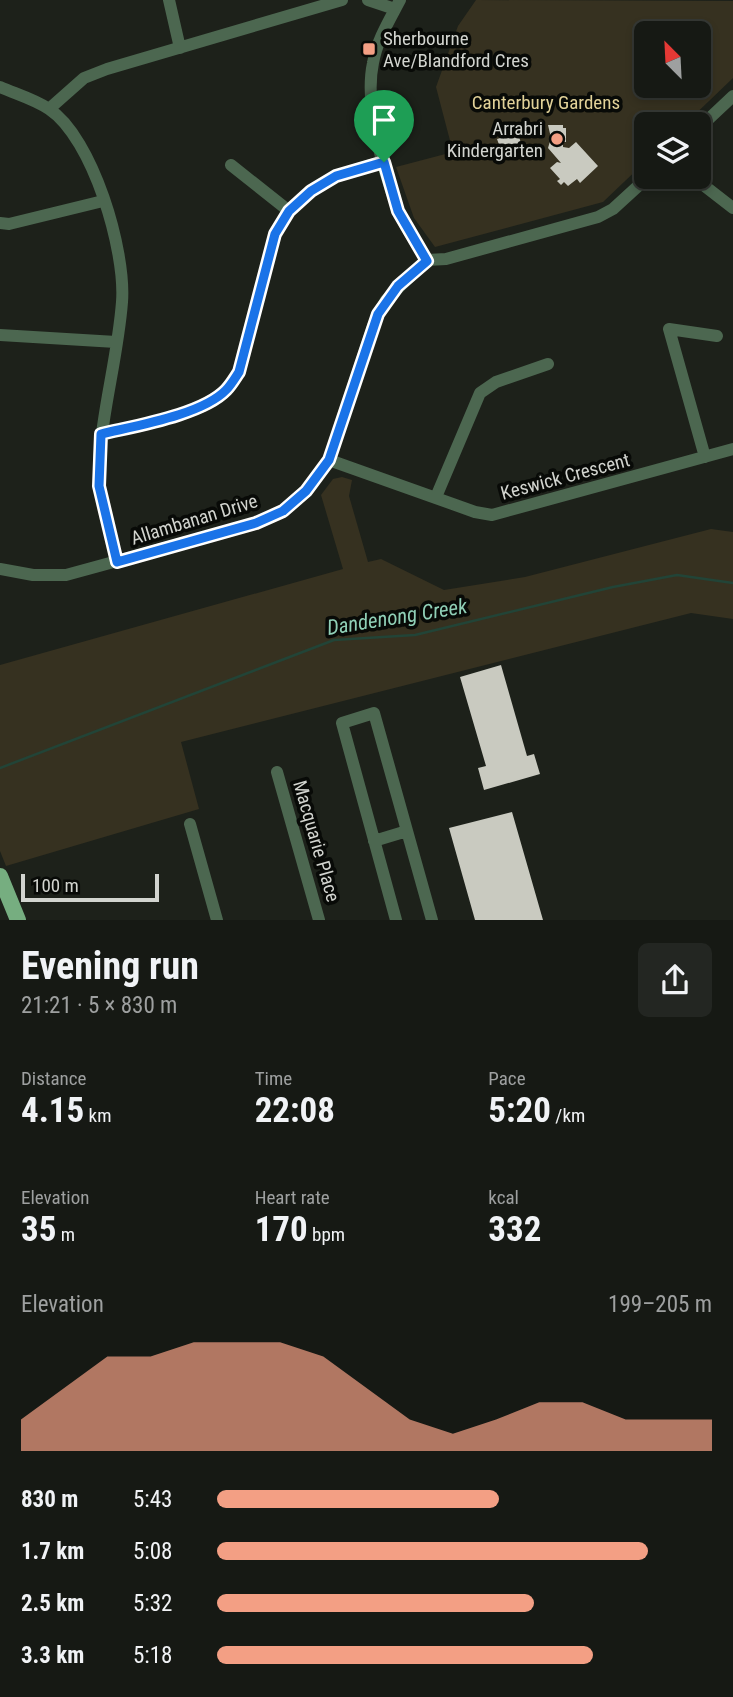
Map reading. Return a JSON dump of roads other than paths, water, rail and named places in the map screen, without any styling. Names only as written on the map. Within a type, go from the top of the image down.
[{"type":"main road","points":[[0,876],[18,920]]},
{"type":"street","points":[[169,0],[180,48]]},
{"type":"street","points":[[49,109],[84,78],[342,0]]},
{"type":"street","points":[[368,0],[398,5],[378,44],[370,83],[372,106],[398,211],[427,261],[446,259],[598,217],[613,209],[635,189]]},
{"type":"street","points":[[0,87],[49,109],[81,144],[90,160],[103,201],[121,277],[122,303],[101,434],[99,486],[117,562]]},
{"type":"street","points":[[711,117],[733,96]]},
{"type":"street","points":[[101,434],[182,412],[210,402],[226,391],[239,372],[275,234],[289,211],[311,191],[336,176],[384,162]]},
{"type":"street","points":[[231,165],[289,211]]},
{"type":"street","points":[[708,189],[733,208]]},
{"type":"street","points":[[0,223],[9,224],[103,201]]},
{"type":"street","name":"Allambanan Drive","points":[[0,569],[33,575],[66,575],[256,523],[283,511],[306,491],[329,460],[378,314],[398,286],[427,261]]},
{"type":"street","points":[[705,457],[669,329],[717,336]]},
{"type":"street","points":[[0,335],[116,342]]},
{"type":"street","points":[[436,497],[480,393],[496,382],[548,364]]},
{"type":"street","name":"Keswick Crescent","points":[[329,460],[492,515],[733,449]]},
{"type":"street","points":[[396,920],[342,723],[374,713],[432,920]]},
{"type":"street","name":"Macquarie Place","points":[[277,772],[319,920]]},
{"type":"street","points":[[190,824],[216,920]]},
{"type":"street","points":[[374,841],[407,831]]},
{"type":"waterway","name":"Dandenong Creek","points":[[0,768],[334,640],[415,635],[613,587],[677,575],[733,583]]},
{"type":"place","name":"Sherbourne Ave/Blandford Cres","points":[[369,49]]},
{"type":"place","name":"Arrabri Kindergarten","points":[[557,139]]},
{"type":"park label","name":"Canterbury Gardens","points":[[546,102]]}]
